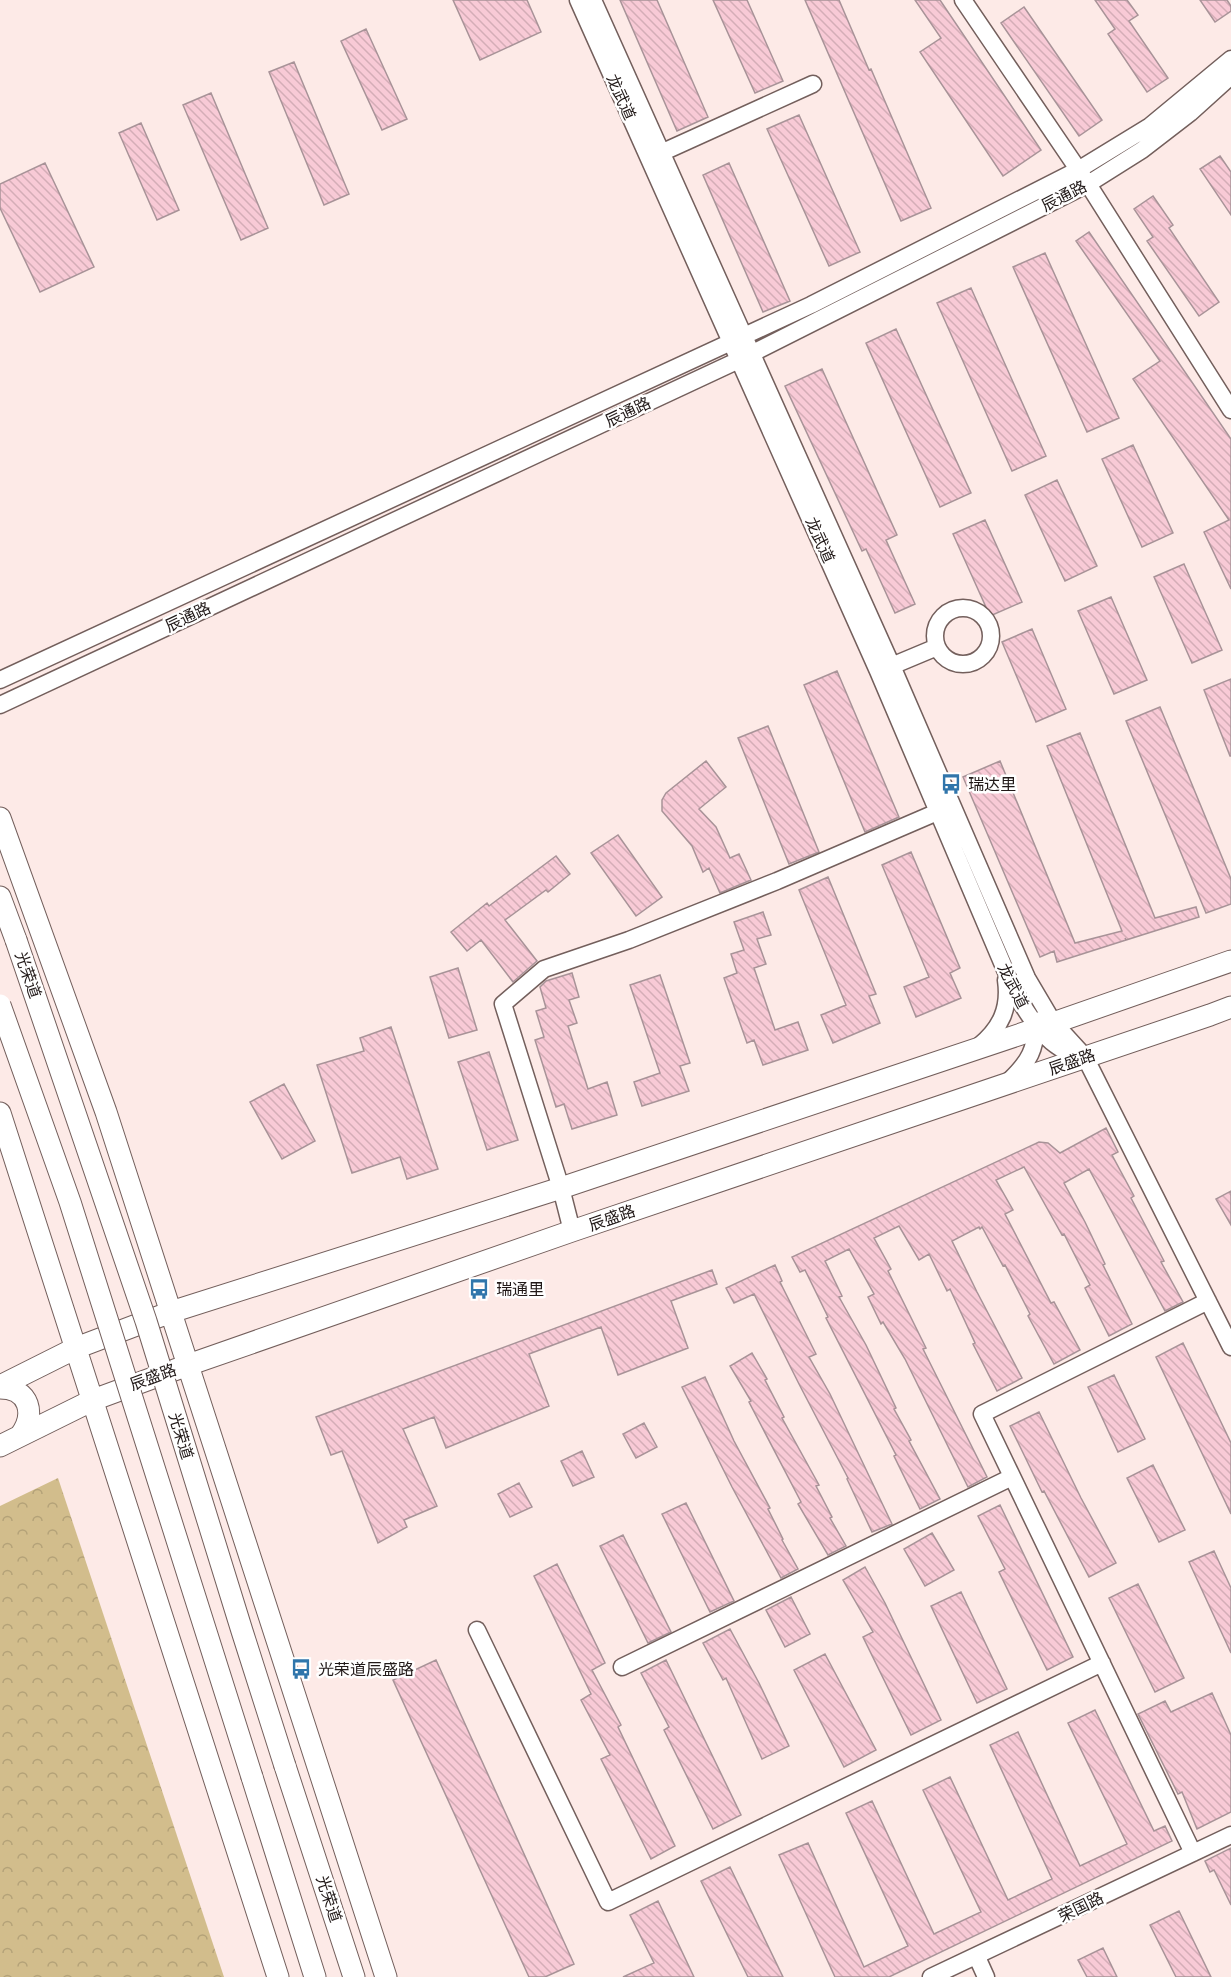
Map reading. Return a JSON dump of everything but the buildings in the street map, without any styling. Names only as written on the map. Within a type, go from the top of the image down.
[{"type":"main road","points":[[0,818],[106,1112],[386,1977]]},
{"type":"main road","name":"光荣道","points":[[0,897],[146,1320],[285,1766],[354,1977]]},
{"type":"main road","points":[[0,1387],[76,1348],[171,1312],[561,1188],[1231,961]]},
{"type":"main road","points":[[0,1005],[70,1202],[315,1977]]},
{"type":"main road","name":"辰盛路","points":[[0,1446],[93,1400],[188,1365],[1231,1007]]},
{"type":"main road","points":[[0,1113],[118,1480],[153,1581],[278,1977]]},
{"type":"main road","points":[[0,1387],[17,1391],[26,1401],[29,1420],[20,1436]]},
{"type":"street","name":"龙武道","points":[[578,0],[655,156],[885,668],[945,809],[1004,970],[1015,993],[1072,1054],[1085,1057]]},
{"type":"street","points":[[593,0],[655,156],[813,84]]},
{"type":"street","points":[[963,0],[1088,184],[1231,410]]},
{"type":"street","name":"辰通路","points":[[0,680],[811,305],[1078,170],[1150,126],[1231,59]]},
{"type":"street","name":"辰通路","points":[[0,705],[746,356],[1088,184],[1143,150],[1190,113],[1231,76]]},
{"type":"street","points":[[885,668],[937,647]]},
{"type":"street","points":[[573,1231],[503,1004],[544,969],[629,940],[777,881],[945,809],[1027,978],[1045,1025],[1028,1062],[1004,1086]]},
{"type":"street","points":[[975,1049],[996,1030],[1006,1010],[1007,988],[1004,970]]},
{"type":"street","points":[[1085,1057],[1231,1347]]},
{"type":"street","points":[[1193,1853],[982,1414],[1209,1301]]},
{"type":"street","points":[[622,1667],[1012,1477]]},
{"type":"street","points":[[477,1630],[608,1902],[1102,1663]]},
{"type":"street","name":"荣国路","points":[[931,1977],[1231,1835]]},
{"type":"street","points":[[977,1957],[986,1977]]},
{"type":"green space","points":[[58,1478],[224,1977],[0,1977],[0,1506]]},
{"type":"place","name":"瑞达里","points":[[951,784]]},
{"type":"place","name":"瑞通里","points":[[479,1289]]},
{"type":"place","name":"光荣道辰盛路","points":[[301,1669]]}]
